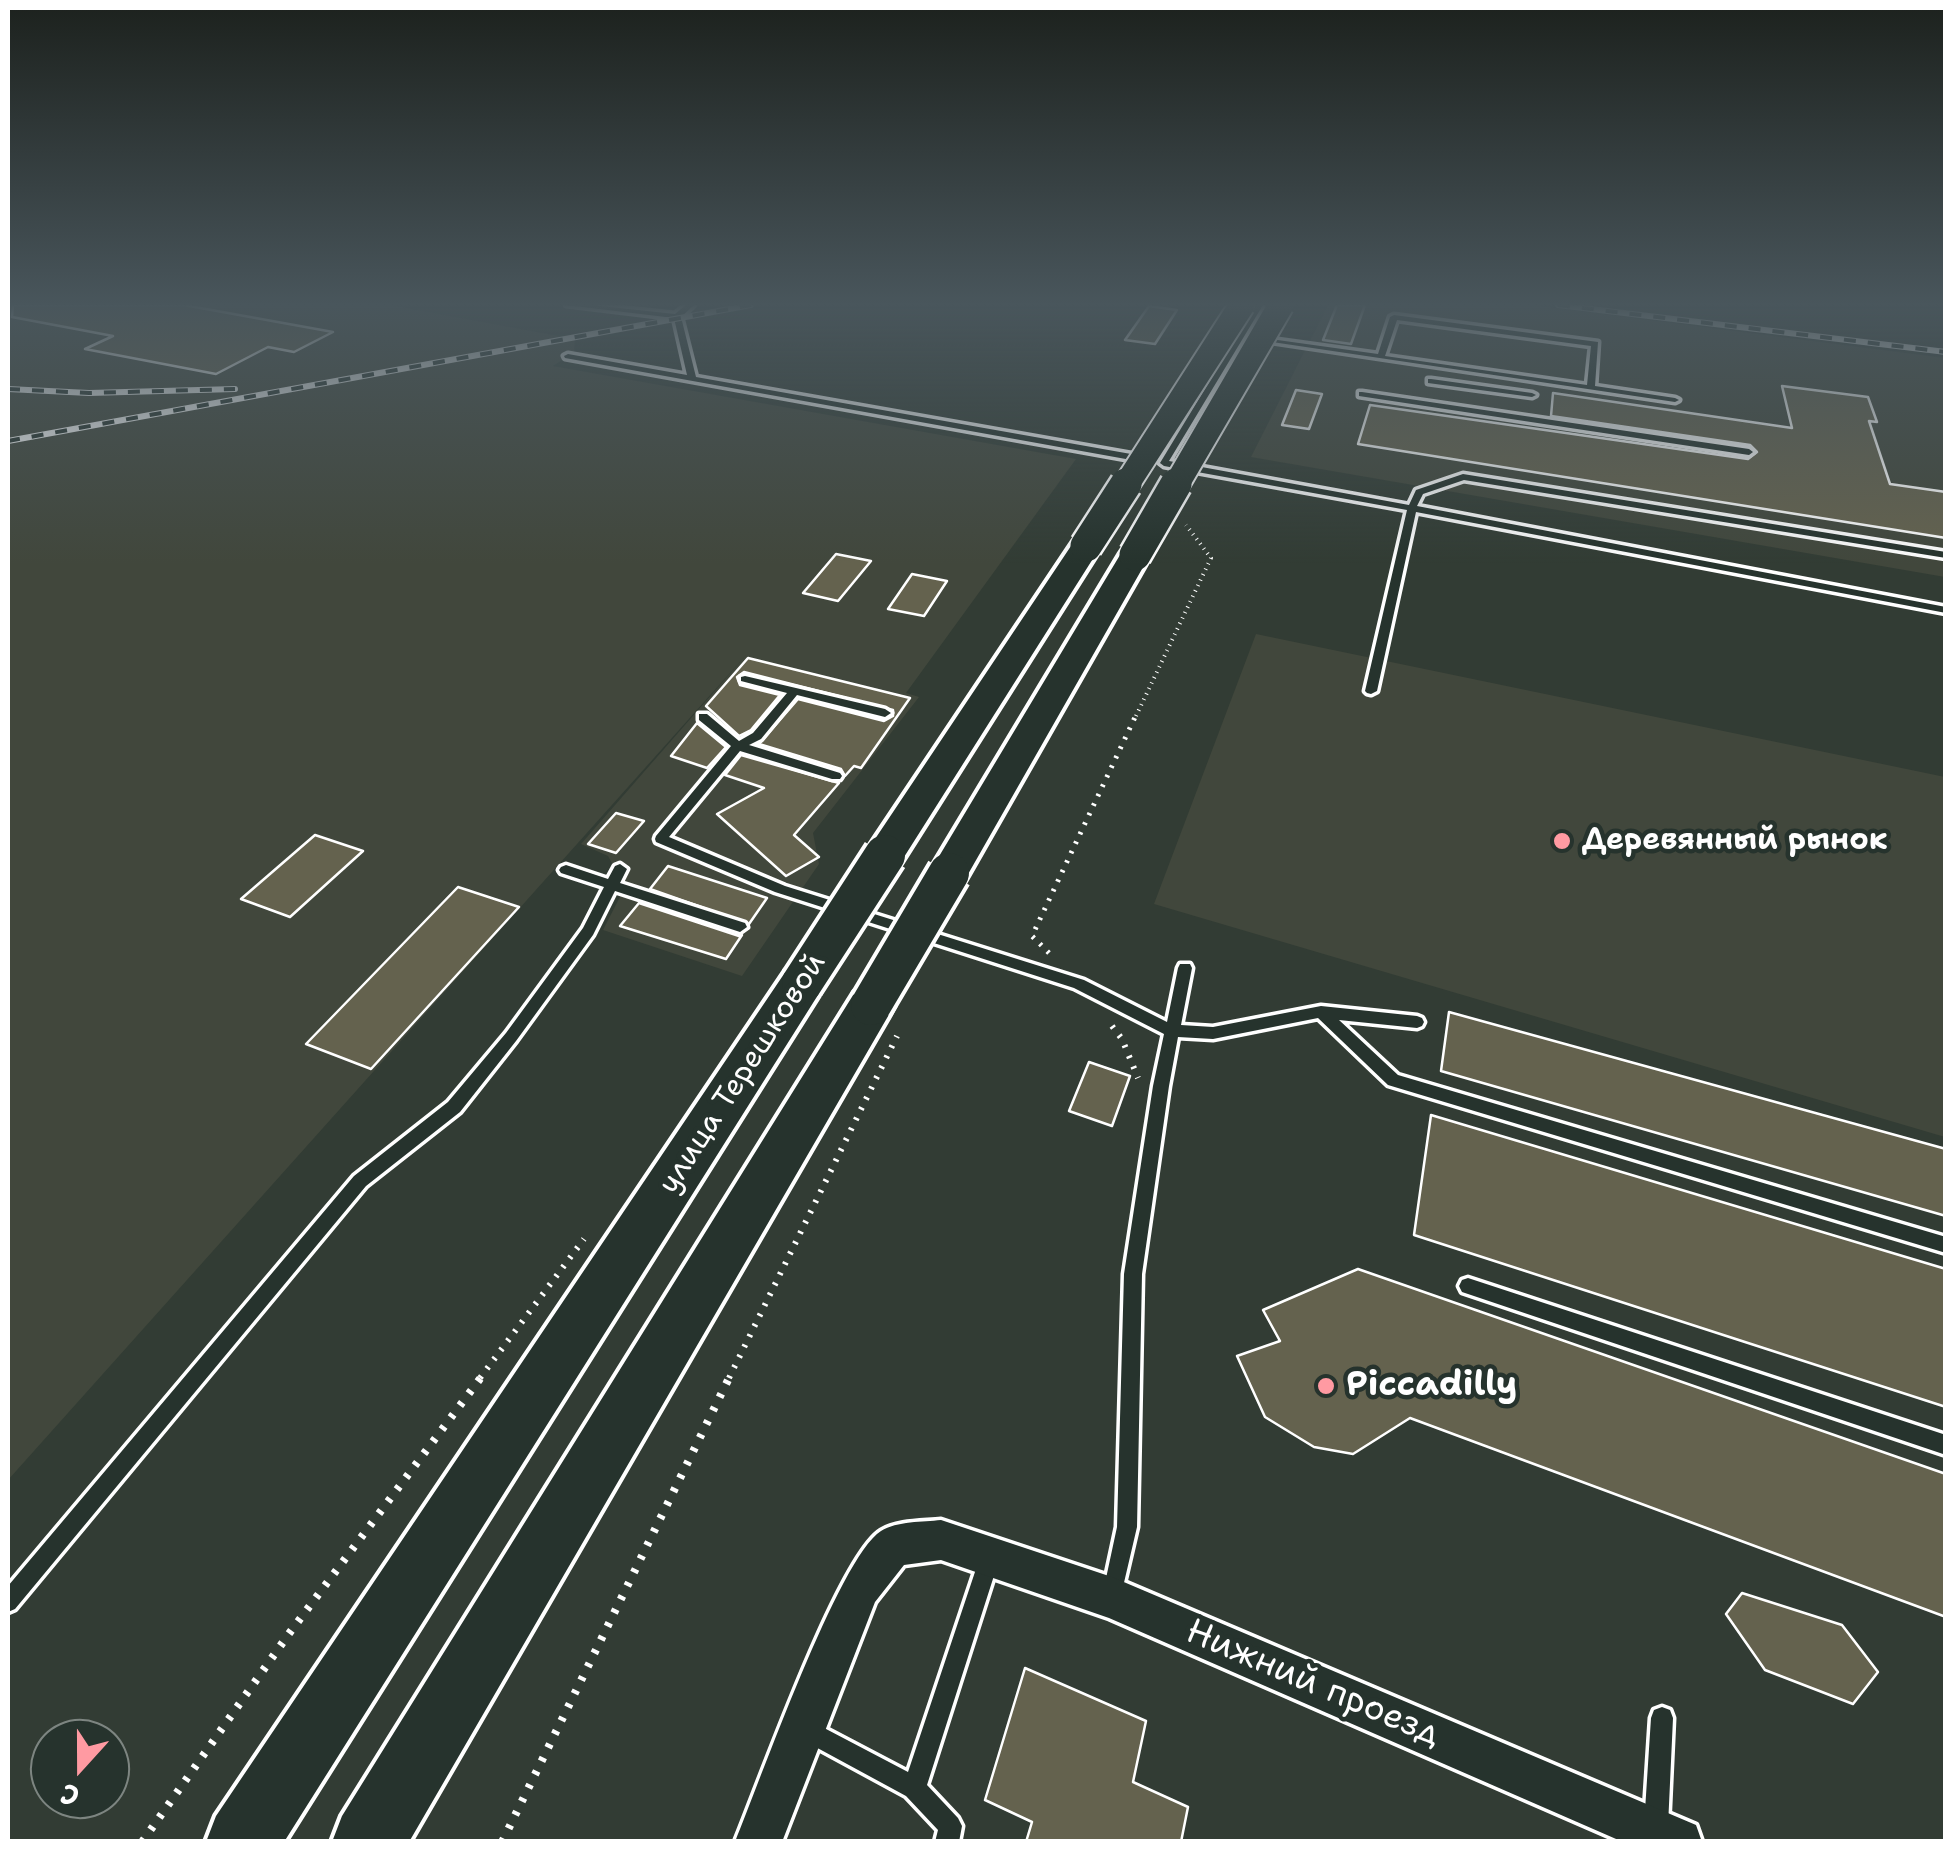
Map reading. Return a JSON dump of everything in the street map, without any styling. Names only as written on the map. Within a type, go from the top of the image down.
[{"type":"main road","name":"улица Терешковой","points":[[242,1842],[1186,391]]},
{"type":"main road","points":[[368,1842],[886,1016],[949,873],[1230,391]]},
{"type":"street","name":"Нижний проезд","points":[[804,1728],[860,1588],[893,1546],[941,1540],[1112,1598],[1668,1837]]},
{"type":"street","points":[[758,1842],[804,1728]]},
{"type":"lane","points":[[766,391],[1946,610]]},
{"type":"lane","points":[[1164,463],[1207,391]]},
{"type":"lane","points":[[1500,391],[1532,396]]},
{"type":"lane","points":[[1528,418],[1533,391]]},
{"type":"lane","points":[[1614,391],[1675,400]]},
{"type":"lane","points":[[1362,394],[1749,452]]},
{"type":"lane","points":[[1371,691],[1418,492],[1462,477],[1946,555]]},
{"type":"lane","points":[[745,679],[885,713]]},
{"type":"lane","points":[[794,691],[757,736],[738,746],[661,839],[780,889],[1078,984],[1171,1031],[1213,1033],[1321,1012],[1417,1022]]},
{"type":"lane","points":[[703,717],[738,746],[836,776]]},
{"type":"lane","points":[[8,1602],[360,1181],[454,1107],[588,931],[620,869]]},
{"type":"lane","points":[[566,870],[740,927]]},
{"type":"lane","points":[[1112,1598],[1128,1527],[1133,1274],[1171,1031],[1185,968]]},
{"type":"lane","points":[[1321,1012],[1393,1080],[1946,1245]]},
{"type":"lane","points":[[1468,1286],[1946,1445]]},
{"type":"lane","points":[[914,1788],[991,1554]]},
{"type":"lane","points":[[1662,1718],[1668,1837]]},
{"type":"lane","points":[[804,1728],[914,1788],[950,1826],[947,1842]]},
{"type":"path","points":[[1156,1120],[1122,1039],[1078,984],[1032,936],[1211,558],[1186,526],[1215,472]]},
{"type":"path","points":[[502,1842],[886,1016]]},
{"type":"path","points":[[142,1842],[288,1634],[595,1225]]},
{"type":"shaded area","points":[[8,391],[695,391],[1076,459],[906,693],[919,697],[813,833],[819,864],[742,976],[603,930],[625,887],[608,856],[581,844],[747,654],[8,1480]]},
{"type":"shaded area","points":[[1284,391],[1945,391],[1945,577],[1251,457]]},
{"type":"shaded area","name":"Деревянный рынок","points":[[1256,634],[1945,777],[1945,1137],[1154,904]]},
{"type":"building","points":[[1295,391],[1322,394],[1309,429],[1282,425]]},
{"type":"building","points":[[1783,391],[1868,397],[1877,422],[1869,421],[1890,484],[1946,492],[1946,538],[1358,444],[1370,405],[1748,459],[1757,452],[1750,445],[1551,416],[1553,393],[1792,428]]},
{"type":"building","points":[[836,554],[871,561],[838,601],[803,593]]},
{"type":"building","points":[[912,574],[947,581],[924,616],[888,609]]},
{"type":"building","points":[[748,658],[910,698],[861,768],[854,766],[845,776],[841,769],[759,744],[798,699],[884,721],[893,716],[893,710],[744,672],[737,677],[740,685],[780,695],[751,730],[739,736],[706,706]]},
{"type":"building","points":[[697,723],[726,747],[707,768],[671,756]]},
{"type":"building","points":[[741,755],[839,783],[794,835],[819,857],[786,876],[717,814],[764,788],[725,775]]},
{"type":"building","points":[[616,813],[644,821],[616,853],[588,844]]},
{"type":"building","points":[[315,835],[363,851],[290,917],[241,899]]},
{"type":"building","points":[[668,866],[767,898],[749,924],[650,889]]},
{"type":"building","points":[[458,887],[519,907],[371,1069],[306,1044]]},
{"type":"building","points":[[639,903],[742,935],[726,959],[620,926]]},
{"type":"building","points":[[1449,1012],[1946,1149],[1946,1216],[1441,1071]]},
{"type":"building","points":[[1089,1062],[1130,1076],[1112,1126],[1069,1111]]},
{"type":"building","points":[[1431,1115],[1946,1269],[1946,1407],[1414,1235]]},
{"type":"building","points":[[1358,1269],[1946,1474],[1946,1617],[1410,1418],[1353,1454],[1314,1447],[1265,1417],[1237,1356],[1280,1341],[1263,1310]]},
{"type":"building","points":[[1742,1593],[1842,1625],[1878,1672],[1853,1704],[1765,1670],[1726,1614]]},
{"type":"building","points":[[1025,1668],[1146,1721],[1133,1782],[1188,1807],[1181,1842],[1026,1842],[1032,1822],[985,1800]]},
{"type":"railway","points":[[54,391],[152,391]]},
{"type":"railway","points":[[8,441],[280,391]]},
{"type":"place","name":"Деревянный рынок","points":[[1562,841]]},
{"type":"place","name":"Piccadilly","points":[[1326,1386]]}]
